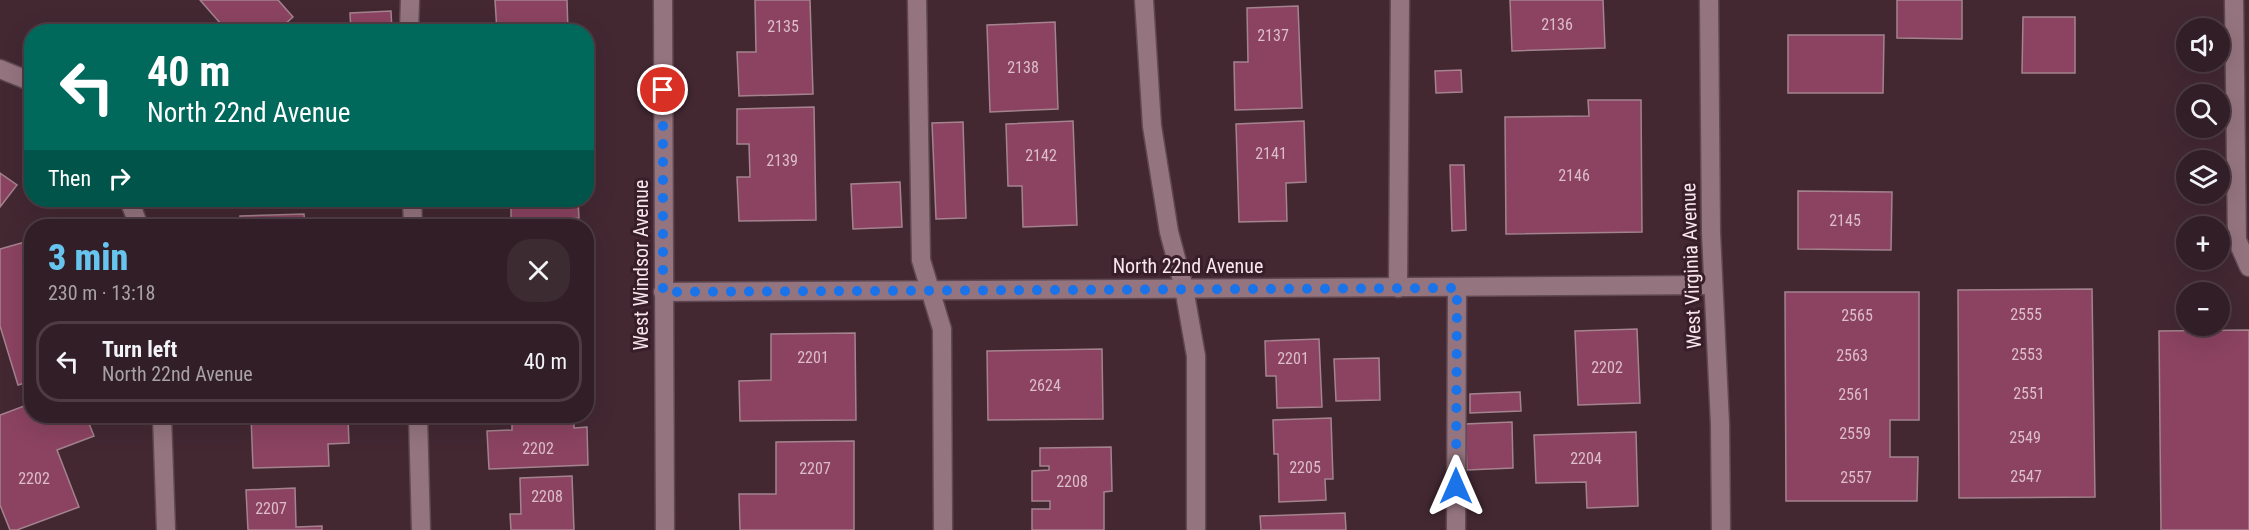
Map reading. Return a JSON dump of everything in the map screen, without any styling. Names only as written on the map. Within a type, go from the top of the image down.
[{"type":"street","points":[[409,24],[410,0]]},
{"type":"street","name":"West Windsor Avenue","points":[[663,0],[666,530]]},
{"type":"street","points":[[917,0],[921,260],[942,329],[943,530]]},
{"type":"street","points":[[1144,0],[1152,126],[1169,232],[1184,288],[1196,356],[1196,530]]},
{"type":"street","points":[[1398,288],[1400,0]]},
{"type":"street","name":"West Virginia Avenue","points":[[1709,0],[1712,285],[1720,424],[1721,530]]},
{"type":"street","points":[[2234,0],[2237,240],[2248,267]]},
{"type":"street","points":[[0,69],[24,79]]},
{"type":"street","name":"North 22nd Avenue","points":[[663,292],[1712,285]]},
{"type":"street","points":[[1456,530],[1457,288]]},
{"type":"street","points":[[162,423],[166,530]]},
{"type":"street","points":[[418,423],[421,530]]},
{"type":"building","points":[[200,0],[278,0],[293,17],[285,24],[221,24]]},
{"type":"building","points":[[495,0],[567,0],[568,24],[496,24]]},
{"type":"building","points":[[755,0],[810,0],[813,94],[739,96],[737,52],[756,52]]},
{"type":"building","points":[[1510,0],[1603,0],[1605,48],[1512,51]]},
{"type":"building","points":[[1897,0],[1962,0],[1962,39],[1897,38]]},
{"type":"building","points":[[1298,6],[1302,108],[1235,110],[1234,62],[1248,62],[1247,8]]},
{"type":"building","points":[[391,11],[392,24],[351,24],[350,13]]},
{"type":"building","points":[[2023,17],[2075,17],[2075,73],[2022,73]]},
{"type":"building","points":[[1055,22],[1058,109],[990,112],[987,25]]},
{"type":"building","points":[[1788,35],[1884,35],[1883,93],[1788,93]]},
{"type":"building","points":[[1461,70],[1462,92],[1436,93],[1435,71]]},
{"type":"building","points":[[1588,100],[1641,100],[1642,232],[1506,234],[1505,117],[1589,116]]},
{"type":"building","points":[[814,107],[816,220],[739,221],[737,177],[750,177],[749,144],[737,144],[737,109]]},
{"type":"building","points":[[1073,121],[1077,225],[1023,227],[1022,186],[1008,186],[1006,124]]},
{"type":"building","points":[[1304,121],[1306,182],[1286,183],[1287,221],[1239,222],[1236,124]]},
{"type":"building","points":[[963,122],[966,218],[936,219],[932,123]]},
{"type":"building","points":[[1450,165],[1464,165],[1466,230],[1452,231]]},
{"type":"building","points":[[0,173],[17,185],[0,207]]},
{"type":"building","points":[[900,182],[902,227],[853,229],[851,184]]},
{"type":"building","points":[[1798,191],[1892,192],[1891,250],[1798,249]]},
{"type":"building","points":[[511,207],[578,207],[579,218],[511,219]]},
{"type":"building","points":[[304,214],[304,219],[240,219],[240,216]]},
{"type":"building","points":[[24,242],[24,383],[18,385],[0,326],[0,249]]},
{"type":"building","points":[[2092,289],[2095,497],[1959,498],[1958,290]]},
{"type":"building","points":[[1785,292],[1919,292],[1919,420],[1890,420],[1890,457],[1918,457],[1917,501],[1786,501]]},
{"type":"building","points":[[1637,329],[1640,403],[1578,405],[1575,331]]},
{"type":"building","points":[[2230,330],[2249,330],[2249,530],[2161,530],[2159,331],[2176,331],[2176,336],[2230,336]]},
{"type":"building","points":[[855,333],[856,420],[740,421],[739,381],[771,380],[771,334]]},
{"type":"building","points":[[1319,339],[1322,407],[1277,408],[1276,376],[1266,376],[1265,341]]},
{"type":"building","points":[[1102,349],[1103,419],[988,420],[987,351]]},
{"type":"building","points":[[1379,358],[1380,400],[1336,401],[1334,359]]},
{"type":"building","points":[[1520,392],[1521,411],[1470,413],[1470,394]]},
{"type":"building","points":[[24,406],[24,423],[89,423],[94,436],[57,450],[79,507],[17,530],[10,530],[0,505],[0,415]]},
{"type":"building","points":[[1331,418],[1333,479],[1325,479],[1326,500],[1279,502],[1278,454],[1274,454],[1273,420]]},
{"type":"building","points":[[1512,422],[1513,468],[1467,470],[1465,424]]},
{"type":"building","points":[[251,423],[348,423],[349,443],[328,444],[329,466],[253,468]]},
{"type":"building","points":[[512,423],[574,423],[574,428],[587,427],[588,465],[489,469],[487,431],[512,430]]},
{"type":"building","points":[[1636,432],[1638,506],[1587,508],[1586,482],[1536,483],[1534,435]]},
{"type":"building","points":[[854,441],[854,530],[740,530],[739,494],[776,494],[776,442]]},
{"type":"building","points":[[1111,447],[1112,491],[1104,492],[1104,530],[1032,530],[1032,509],[1050,509],[1050,501],[1032,501],[1032,471],[1049,470],[1049,466],[1040,466],[1040,448]]},
{"type":"building","points":[[572,476],[574,530],[511,530],[510,514],[521,514],[520,478]]},
{"type":"building","points":[[295,488],[296,527],[322,526],[322,530],[248,530],[246,490]]},
{"type":"building","points":[[1345,513],[1346,530],[1261,530],[1260,516]]},
{"type":"route","points":[[663,90],[663,292],[1457,288],[1456,486]]}]
